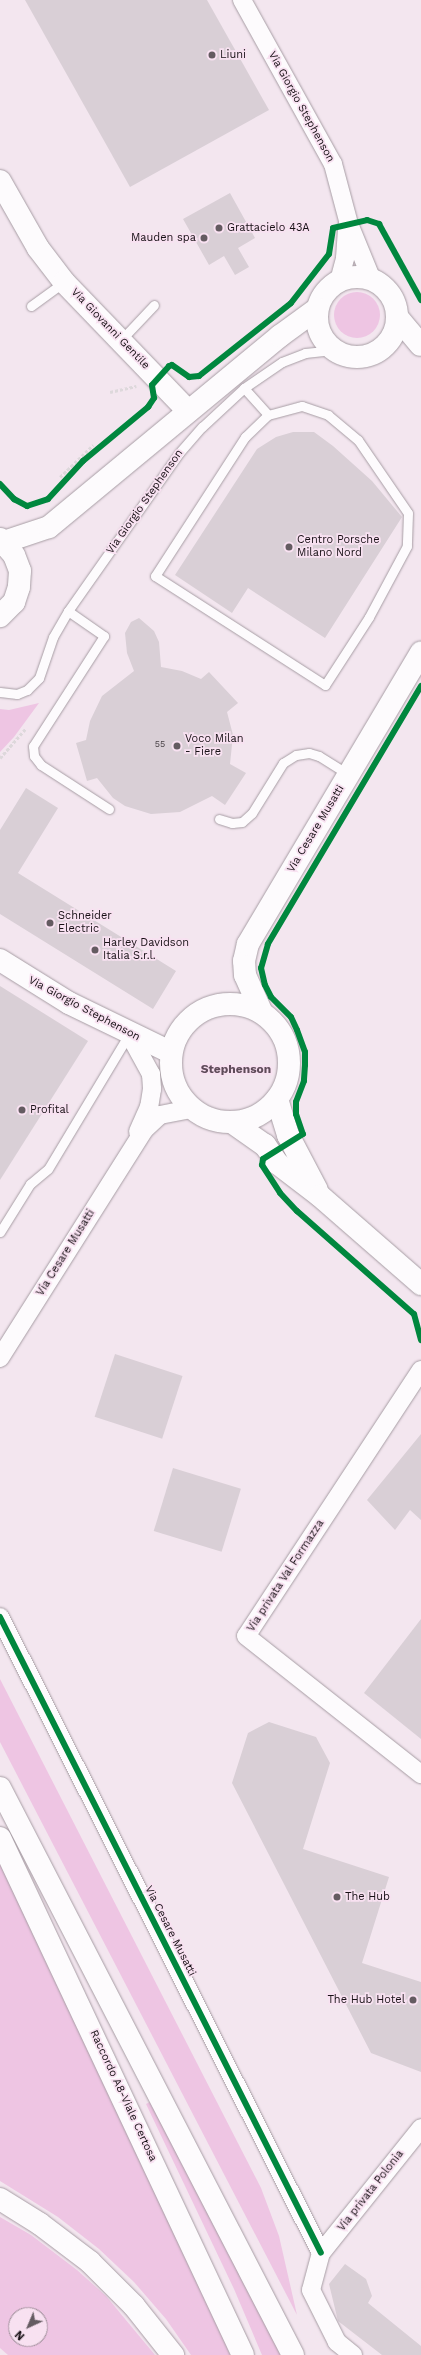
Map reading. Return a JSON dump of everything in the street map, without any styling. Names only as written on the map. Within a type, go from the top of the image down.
[{"type":"main road","name":"Via Giovanni Gentile","points":[[0,181],[38,248],[64,282],[188,411]]},
{"type":"main road","points":[[0,616],[14,602],[19,587],[20,570],[16,560],[2,541],[49,527],[188,411],[317,309],[326,292],[340,281],[349,277],[372,280],[382,285],[392,297],[398,318],[421,345]]},
{"type":"main road","points":[[317,309],[320,332],[335,350],[351,357],[376,352],[392,338],[398,318]]},
{"type":"main road","name":"Via Cesare Musatti","points":[[261,1011],[245,975],[248,944],[421,653]]},
{"type":"main road","name":"Via Giorgio Stephenson","points":[[0,960],[68,1003],[129,1034],[170,1052]]},
{"type":"main road","points":[[224,1003],[243,1004],[261,1011],[278,1027],[288,1048],[289,1071],[277,1099],[268,1108],[252,1119],[233,1123],[211,1120],[192,1109],[177,1091],[170,1073],[170,1052],[177,1034],[189,1019],[205,1008],[224,1003]]},
{"type":"main road","points":[[277,1099],[288,1135],[320,1196]]},
{"type":"main road","points":[[233,1123],[265,1145],[277,1163],[320,1196],[421,1284]]},
{"type":"main road","points":[[0,1788],[293,2355]]},
{"type":"main road","name":"Raccordo A8-Viale Certosa","points":[[0,1838],[243,2355]]},
{"type":"main road","points":[[0,2199],[40,2224],[90,2262],[134,2306],[173,2355]]},
{"type":"street","name":"Via Giorgio Stephenson","points":[[242,0],[333,164],[348,219],[372,280]]},
{"type":"street","name":"Via Giorgio Stephenson","points":[[340,281],[345,258],[348,219]]},
{"type":"street","name":"Via Cesare Musatti","points":[[129,1034],[148,1064],[152,1089],[149,1107],[131,1147]]},
{"type":"street","name":"Via Cesare Musatti","points":[[0,1358],[131,1147],[144,1130],[160,1115],[192,1109]]},
{"type":"street","name":"Via privata Val Formazza","points":[[421,1370],[246,1636],[421,1774]]},
{"type":"street","name":"Via Cesare Musatti","points":[[0,1617],[322,2253]]},
{"type":"street","name":"Via privata Polonia","points":[[322,2253],[421,2128]]},
{"type":"street","points":[[322,2253],[311,2290],[337,2342],[353,2355]]},
{"type":"lane","name":"Via Giovanni Gentile","points":[[31,306],[64,282]]},
{"type":"lane","points":[[121,340],[154,305]]},
{"type":"lane","name":"Via Giorgio Stephenson","points":[[0,692],[17,694],[27,690],[39,678],[53,637],[68,611],[179,453],[202,427],[244,388],[294,356],[335,350]]},
{"type":"lane","points":[[244,388],[268,415]]},
{"type":"lane","points":[[302,406],[328,415],[358,440],[408,513],[407,546],[370,617],[325,685],[155,576],[245,437],[268,415],[302,406]]},
{"type":"lane","points":[[68,611],[104,636],[33,746],[34,756],[41,765],[109,809]]},
{"type":"lane","points":[[219,819],[232,823],[242,822],[252,813],[283,763],[296,755],[309,753],[319,756],[349,775]]},
{"type":"lane","points":[[0,1232],[30,1184],[48,1169],[129,1034]]},
{"type":"path","points":[[110,392],[140,385]]},
{"type":"path","points":[[62,480],[96,447]]},
{"type":"path","points":[[0,758],[30,722]]},
{"type":"shaded area","points":[[352,292],[362,292],[370,296],[376,302],[380,310],[380,320],[376,328],[370,334],[362,338],[352,338],[344,334],[338,328],[334,320],[334,310],[338,302],[344,296]]},
{"type":"shaded area","points":[[39,703],[14,737],[0,752],[0,709],[9,710]]},
{"type":"shaded area","points":[[0,1679],[261,2188],[279,2236],[297,2315],[0,1742]]},
{"type":"shaded area","points":[[0,1863],[218,2325],[230,2355],[191,2355],[166,2319],[134,2282],[99,2249],[58,2217],[0,2181]]},
{"type":"shaded area","points":[[152,2101],[283,2355],[262,2355],[234,2289],[146,2104]]},
{"type":"shaded area","points":[[0,2217],[31,2235],[77,2270],[106,2296],[155,2355],[8,2355],[0,2348]]},
{"type":"building","points":[[25,0],[207,0],[269,110],[130,187]]},
{"type":"building","name":"Grattacielo 43A","points":[[230,193],[255,238],[238,248],[249,267],[235,275],[224,256],[209,265],[183,219]]},
{"type":"building","name":"Centro Porsche Milano Nord","points":[[293,432],[314,432],[333,446],[372,481],[402,517],[325,638],[248,588],[232,613],[175,575],[257,449],[276,437]]},
{"type":"building","points":[[139,618],[154,631],[159,642],[161,667],[182,671],[201,679],[209,672],[238,703],[227,712],[233,735],[230,764],[246,773],[225,805],[212,796],[180,812],[151,814],[125,806],[113,798],[97,778],[87,781],[76,743],[86,740],[90,721],[102,696],[134,671],[127,653],[125,633],[131,622]]},
{"type":"building","points":[[26,788],[58,808],[18,873],[176,971],[153,1009],[0,914],[0,830]]},
{"type":"building","name":"Profital","points":[[0,986],[88,1041],[0,1180]]},
{"type":"building","points":[[115,1354],[183,1376],[162,1439],[95,1417]]},
{"type":"building","points":[[421,1434],[421,1520],[410,1510],[395,1530],[367,1500]]},
{"type":"building","points":[[173,1468],[241,1489],[222,1552],[154,1531]]},
{"type":"building","points":[[421,1619],[421,1739],[364,1693]]},
{"type":"building","name":"The Hub","points":[[269,1722],[316,1737],[330,1763],[303,1849],[389,1877],[362,1963],[421,1982],[421,2072],[371,2053],[232,1783],[248,1733]]},
{"type":"building","points":[[345,2264],[366,2279],[372,2296],[368,2303],[421,2346],[421,2355],[382,2355],[338,2321],[329,2284]]},
{"type":"cycle path","points":[[0,484],[14,499],[27,506],[48,499],[83,461],[148,407],[154,398],[152,385],[169,366],[172,365],[189,377],[199,376],[291,303],[329,254],[333,228],[367,220],[379,224],[421,300]]},
{"type":"cycle path","points":[[421,686],[268,944],[261,968],[265,985],[271,997],[291,1017],[305,1052],[304,1081],[296,1102],[296,1114],[303,1134],[263,1159],[262,1165],[280,1193],[297,1211],[414,1314],[421,1340]]},
{"type":"cycle path","points":[[0,1617],[321,2253]]},
{"type":"place","name":"Liuni","points":[[212,55]]},
{"type":"place","name":"Grattacielo 43A","points":[[219,228]]},
{"type":"place","name":"Mauden spa","points":[[204,238]]},
{"type":"place","name":"Centro Porsche Milano Nord","points":[[289,547]]},
{"type":"place","name":"Voco Milan - Fiere","points":[[177,746]]},
{"type":"place","name":"Schneider Electric","points":[[50,923]]},
{"type":"place","name":"Harley Davidson Italia S.r.l.","points":[[95,950]]},
{"type":"place","name":"Profital","points":[[22,1110]]},
{"type":"place","name":"The Hub","points":[[337,1897]]},
{"type":"place","name":"The Hub Hotel","points":[[413,2000]]},
{"type":"district","name":"Stephenson","points":[[236,1070]]}]
